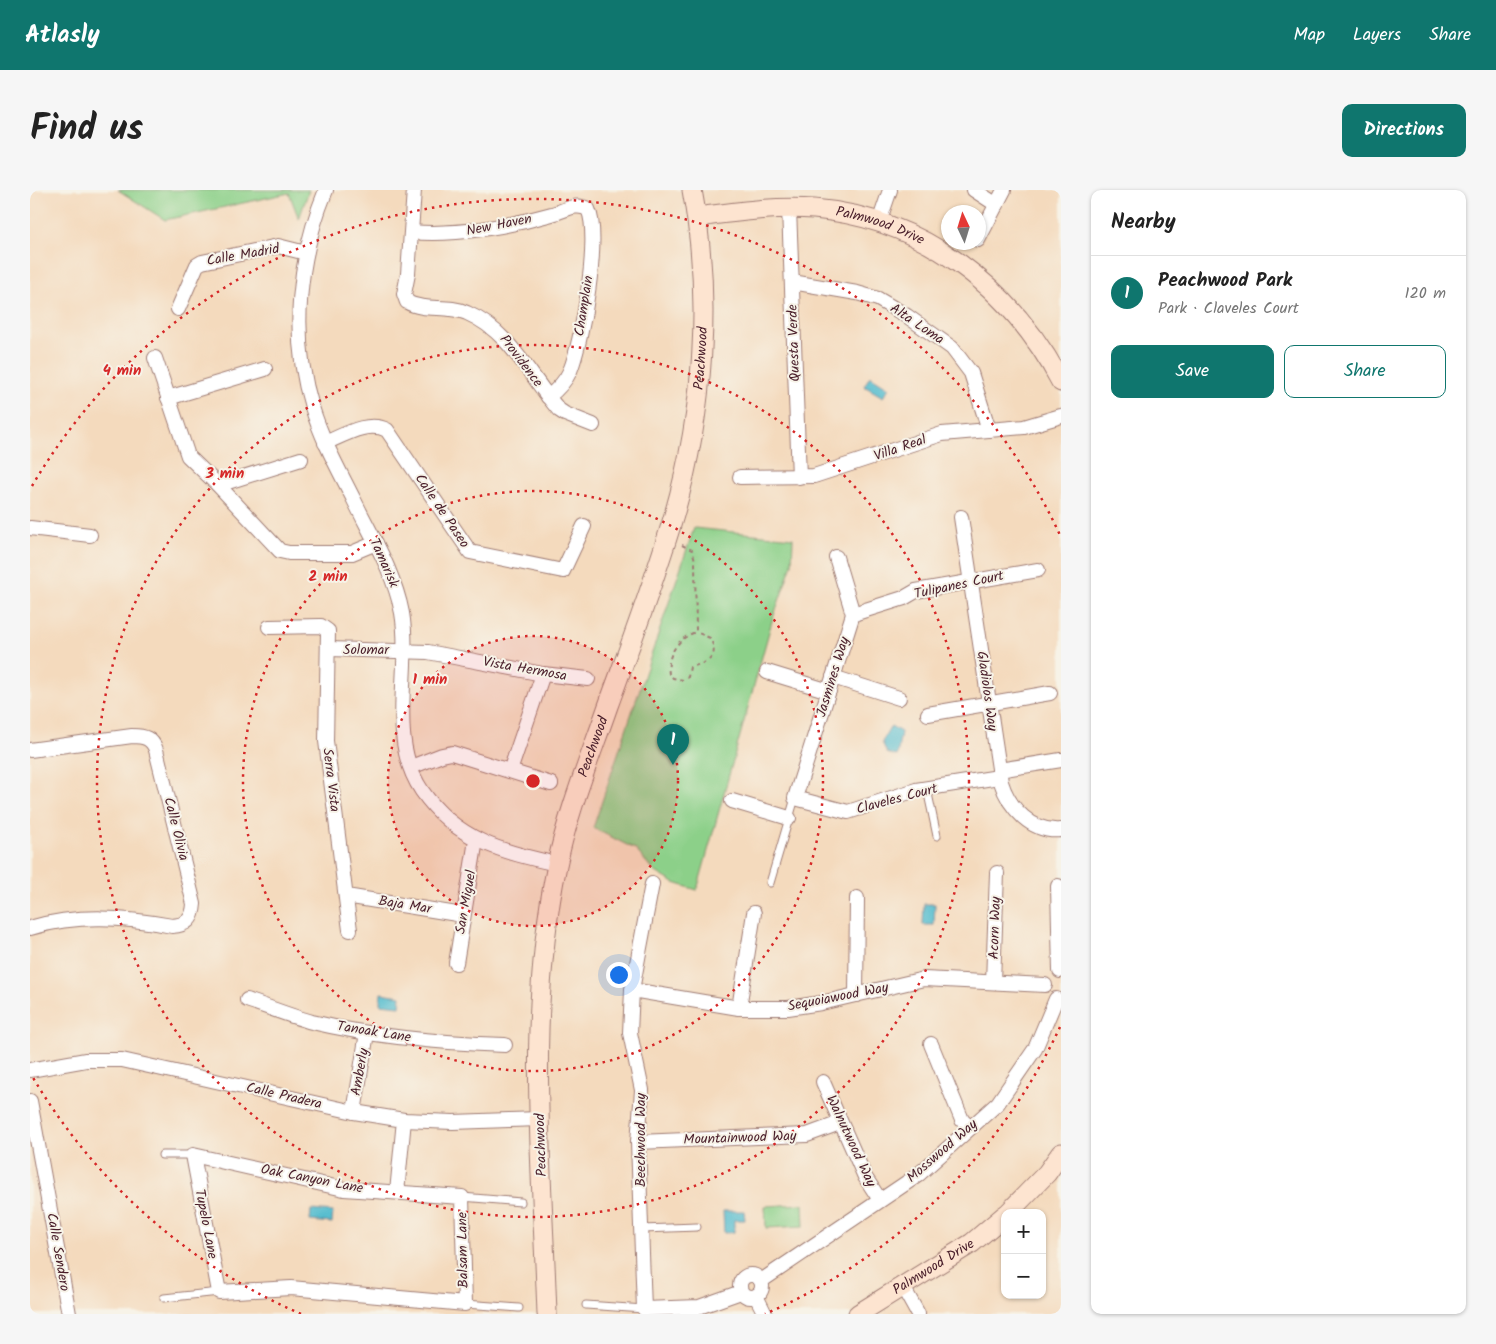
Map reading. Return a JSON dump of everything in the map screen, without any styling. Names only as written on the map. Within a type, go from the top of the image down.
[{"type":"street","name":"Tamarisk","points":[[326,190],[306,253],[302,276],[300,337],[303,369],[312,406],[325,443],[395,583],[402,615],[404,739],[411,767],[421,789],[436,807],[458,828],[476,840],[512,854],[557,864]]},
{"type":"street","name":"Providence","points":[[414,190],[408,274],[404,294],[407,302],[414,306],[446,307],[466,312],[486,323],[510,344],[548,397],[565,414],[594,425]]},
{"type":"street","name":"Peachwood","points":[[547,1314],[538,1039],[542,968],[557,864],[579,791],[674,515],[694,427],[703,309],[697,217],[692,190]]},
{"type":"street","points":[[879,222],[890,190]]},
{"type":"street","points":[[974,190],[998,205]]},
{"type":"street","points":[[986,227],[1004,190]]},
{"type":"street","name":"New Haven","points":[[412,232],[436,235],[456,233],[552,214],[576,206],[585,208]]},
{"type":"street","name":"Champlain","points":[[548,397],[559,388],[570,371],[586,310],[592,226],[591,216],[585,208]]},
{"type":"street","name":"Palmwood Drive","points":[[697,217],[789,208],[835,212],[879,222],[932,245],[958,261],[991,287],[1027,327],[1061,382]]},
{"type":"street","name":"Questa Verde","points":[[789,208],[799,477]]},
{"type":"street","name":"Calle Madrid","points":[[178,308],[198,265],[202,262],[278,246],[306,253]]},
{"type":"street","name":"Alta Loma","points":[[792,282],[857,293],[878,299],[907,316],[952,348],[971,372],[989,430]]},
{"type":"street","points":[[154,358],[188,456],[218,484],[280,551],[289,554],[352,553],[376,543]]},
{"type":"street","points":[[168,398],[265,369]]},
{"type":"street","name":"Villa Real","points":[[740,477],[799,477],[829,472],[942,434],[1024,427],[1061,416]]},
{"type":"street","name":"Calle de Paseo","points":[[325,443],[366,426],[378,425],[387,430],[470,552],[563,571],[584,526]]},
{"type":"street","points":[[218,484],[301,459]]},
{"type":"street","name":"Gladiolos Way","points":[[961,517],[999,773],[1008,797],[1025,819],[1041,828],[1061,830]]},
{"type":"street","points":[[30,528],[90,535]]},
{"type":"street","points":[[836,557],[853,614]]},
{"type":"street","name":"Tulipanes Court","points":[[853,614],[904,598],[916,591],[1038,570]]},
{"type":"street","name":"Jasmines Way","points":[[795,798],[853,614]]},
{"type":"street","name":"Serra Vista","points":[[269,627],[321,626],[326,629],[329,649],[326,740],[350,930]]},
{"type":"street","name":"Solomar","points":[[329,649],[404,650]]},
{"type":"street","name":"Vista Hermosa","points":[[404,650],[428,652],[543,674],[588,679]]},
{"type":"street","points":[[767,672],[829,691]]},
{"type":"street","points":[[510,771],[543,674]]},
{"type":"street","points":[[833,677],[899,698]]},
{"type":"street","points":[[928,714],[1050,693]]},
{"type":"street","name":"Calle Olivia","points":[[30,750],[132,736],[141,736],[150,740],[156,750],[193,896],[194,912],[190,920],[183,925],[172,926],[104,918],[71,919],[30,928]]},
{"type":"street","points":[[411,767],[452,753],[551,784]]},
{"type":"street","name":"Claveles Court","points":[[795,798],[848,812],[927,788],[1061,760]]},
{"type":"street","points":[[732,801],[789,818]]},
{"type":"street","name":"San Miguel","points":[[456,963],[476,840]]},
{"type":"street","name":"Acorn Way","points":[[993,982],[997,873]]},
{"type":"street","name":"Beechwood Way","points":[[644,1309],[638,1142],[642,1090],[630,1033],[632,990],[652,884]]},
{"type":"street","points":[[1058,886],[1060,971],[1052,974],[1045,985],[1048,994],[1058,999]]},
{"type":"street","name":"Baja Mar","points":[[346,896],[463,915]]},
{"type":"street","points":[[856,994],[857,898]]},
{"type":"street","points":[[739,1008],[754,913]]},
{"type":"street","name":"Sequoiawood Way","points":[[632,990],[739,1008],[788,1008],[924,979],[1045,985]]},
{"type":"street","name":"Mosswood Way","points":[[761,1281],[929,1166],[998,1103],[1035,1049],[1058,999]]},
{"type":"street","name":"Tanoak Lane","points":[[247,1000],[310,1021],[367,1033],[453,1044],[505,1045]]},
{"type":"street","name":"Amberly","points":[[354,1112],[367,1033]]},
{"type":"street","points":[[931,1044],[962,1120],[970,1128]]},
{"type":"street","name":"Calle Pradera","points":[[30,1070],[86,1060],[122,1060],[354,1112],[404,1120],[453,1122],[540,1119]]},
{"type":"street","name":"Walnutwood Way","points":[[823,1082],[865,1177],[880,1200]]},
{"type":"street","name":"Calle Sendero","points":[[30,1101],[69,1314]]},
{"type":"street","points":[[397,1192],[404,1120]]},
{"type":"street","name":"Mountainwood Way","points":[[638,1142],[807,1135],[840,1123]]},
{"type":"street","points":[[1012,1209],[1047,1174],[1061,1153]]},
{"type":"street","name":"Oak Canyon Lane","points":[[193,1155],[344,1189],[462,1197]]},
{"type":"street","name":"Tupelo Lane","points":[[193,1155],[219,1292]]},
{"type":"street","name":"Balsam Lane","points":[[462,1197],[465,1304]]},
{"type":"street","name":"Palmwood Drive","points":[[858,1314],[972,1243],[1001,1218]]},
{"type":"street","points":[[746,1276],[754,1276],[761,1281],[762,1290],[756,1296],[747,1297],[741,1292],[740,1283],[746,1276]]},
{"type":"street","points":[[903,1287],[918,1314]]},
{"type":"street","points":[[219,1292],[291,1288],[465,1304]]},
{"type":"street","points":[[644,1309],[698,1307],[741,1292]]},
{"type":"street","points":[[756,1296],[765,1314]]},
{"type":"lane","points":[[927,788],[937,836]]},
{"type":"lane","points":[[770,883],[795,798]]},
{"type":"lane","points":[[162,1155],[193,1155]]},
{"type":"lane","points":[[462,1197],[521,1202]]},
{"type":"lane","points":[[642,1229],[697,1227]]},
{"type":"lane","points":[[164,1298],[219,1292]]},
{"type":"lane","points":[[465,1304],[519,1308]]},
{"type":"lane","points":[[586,1305],[644,1309]]},
{"type":"path","points":[[666,539],[689,547],[694,553],[696,632]]},
{"type":"path","points":[[696,632],[710,638],[714,648],[712,656],[702,665],[690,667],[688,676],[683,680],[678,680],[669,674],[671,656],[683,639],[696,632]]},
{"type":"green space","points":[[118,190],[309,190],[299,219],[289,193],[165,220]]},
{"type":"green space","points":[[694,528],[793,538],[792,564],[772,621],[697,890],[674,883],[654,871],[635,849],[593,828]]},
{"type":"green space","points":[[803,1204],[804,1226],[766,1228],[765,1206]]},
{"type":"water","points":[[870,376],[889,388],[883,397],[864,386]]},
{"type":"water","points":[[891,726],[901,732],[897,756],[887,753],[882,742]]},
{"type":"water","points":[[924,904],[935,904],[934,925],[923,925]]},
{"type":"water","points":[[381,993],[401,996],[400,1006],[380,1004]]},
{"type":"water","points":[[311,1210],[333,1212],[332,1223],[310,1221]]},
{"type":"water","points":[[723,1211],[744,1211],[745,1220],[734,1220],[734,1232],[724,1233]]},
{"type":"place","name":"Peachwood Park","points":[[673,765]]}]
